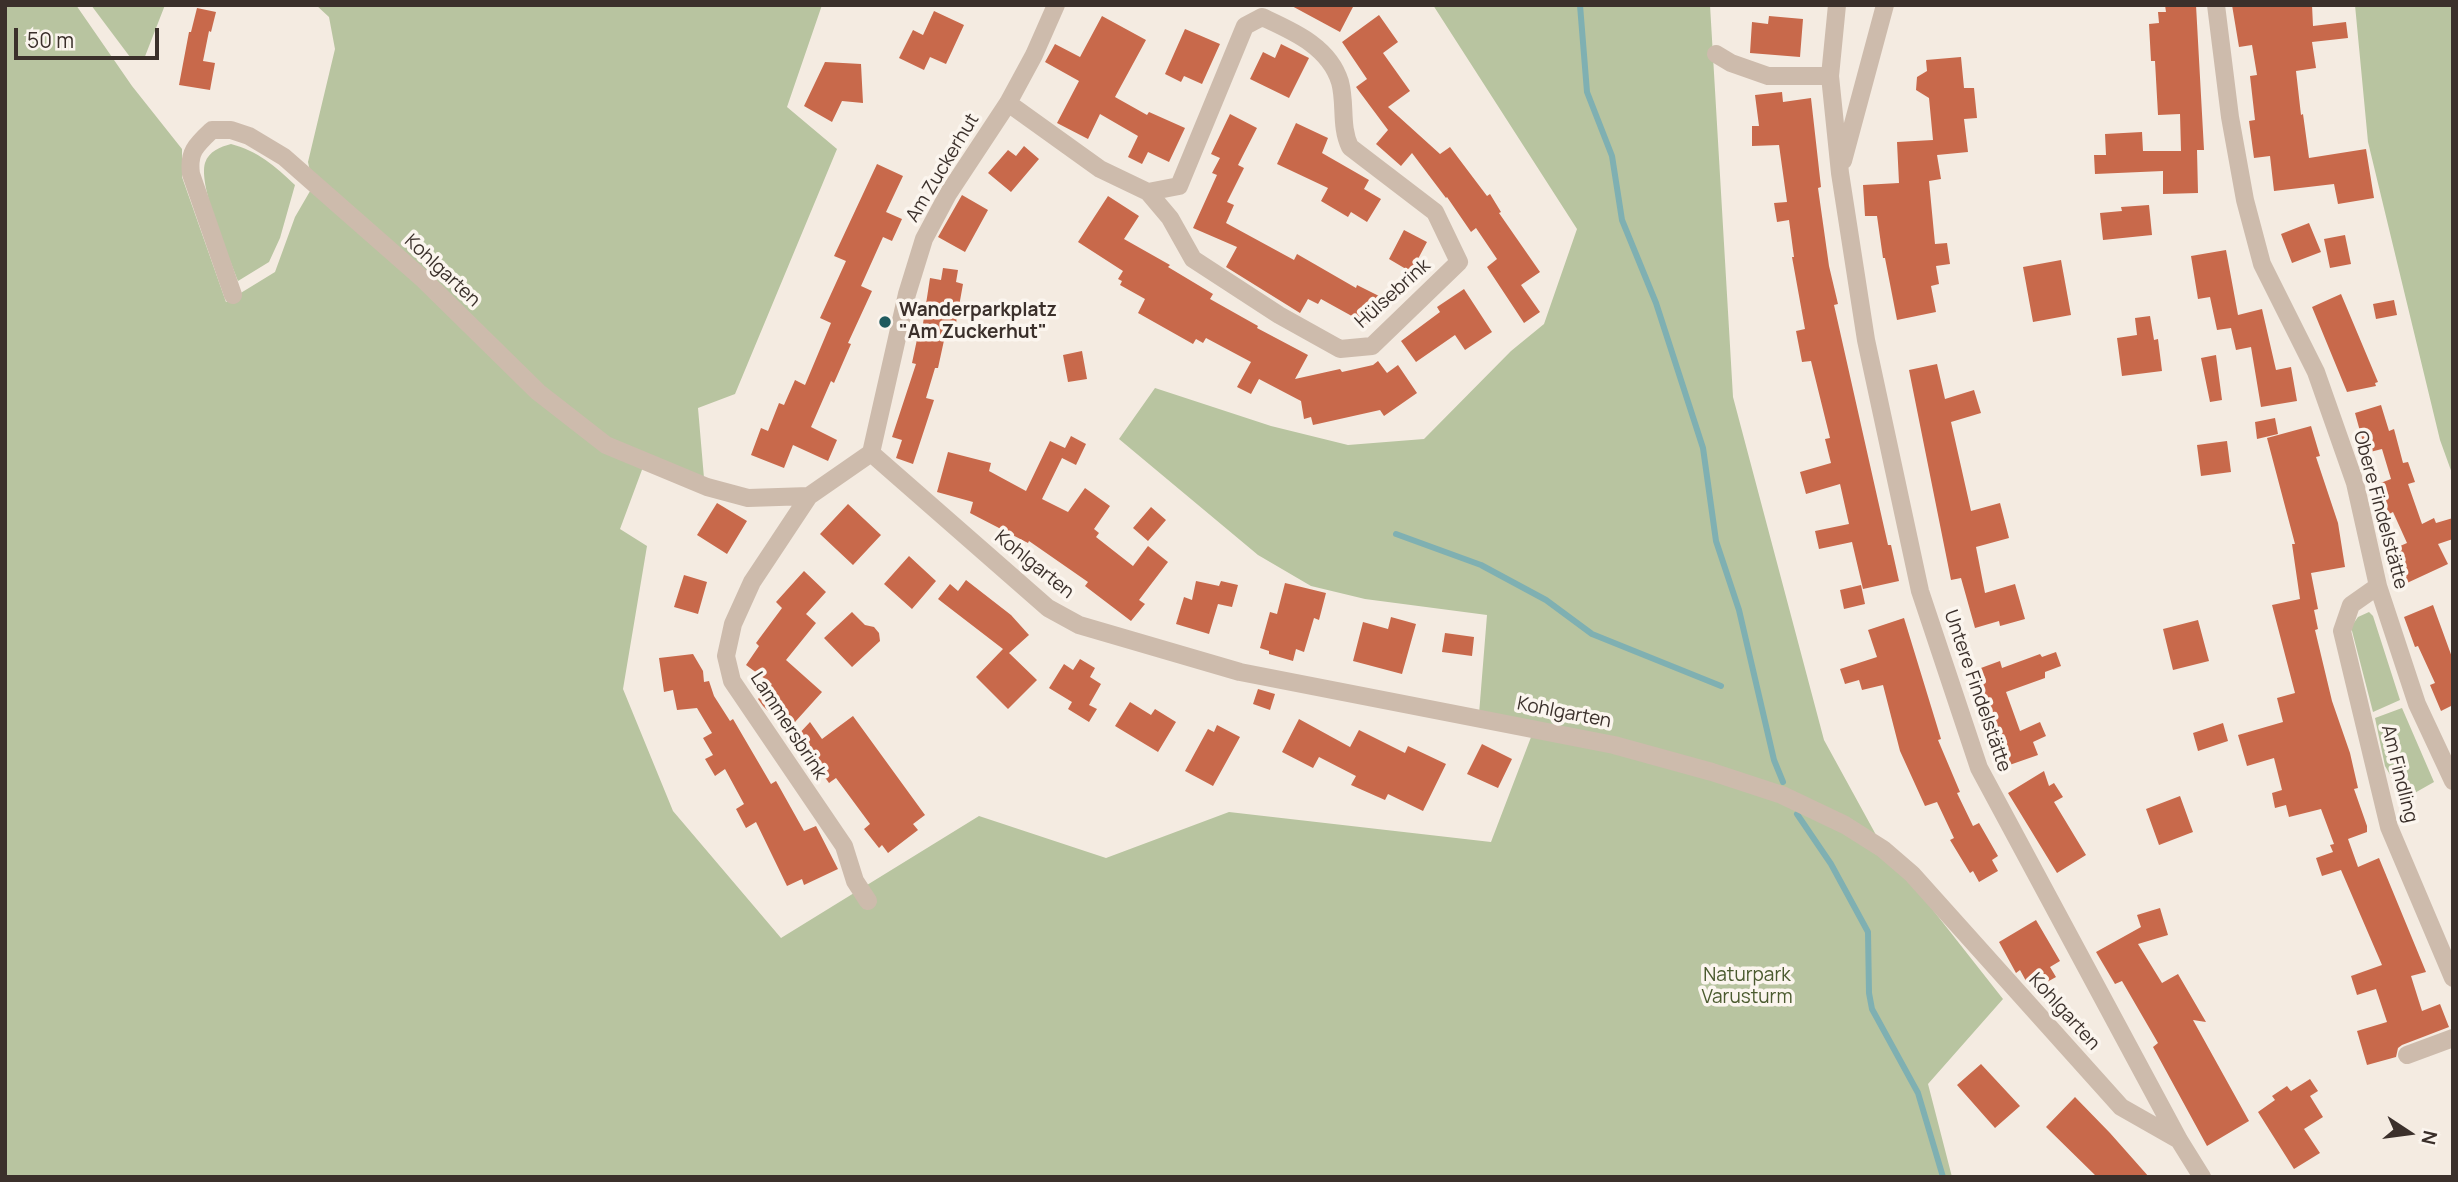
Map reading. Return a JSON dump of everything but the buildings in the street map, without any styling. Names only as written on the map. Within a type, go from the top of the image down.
[{"type":"street","name":"Am Zuckerhut","points":[[871,453],[907,294],[924,239],[948,194],[1008,103],[1034,55],[1056,5]]},
{"type":"street","name":"Untere Findelstätte","points":[[1837,5],[1830,75],[1840,173],[1867,340],[1920,591],[1979,768],[2179,1140],[2202,1177]]},
{"type":"street","name":"Untere Findelstätte","points":[[1840,173],[1885,5]]},
{"type":"street","name":"Obere Findelstätte","points":[[2216,5],[2230,117],[2243,188],[2262,264],[2316,372],[2355,483],[2378,586],[2417,704],[2453,781]]},
{"type":"street","name":"Hülsebrink","points":[[1008,103],[1100,169],[1148,192],[1170,218],[1193,259],[1279,315],[1340,349],[1372,346],[1459,262],[1434,212],[1350,147],[1344,134],[1340,82],[1326,58],[1303,36],[1262,17],[1245,26],[1179,186],[1148,192]]},
{"type":"street","points":[[1716,54],[1731,63],[1768,76],[1830,75]]},
{"type":"street","name":"Kohlgarten","points":[[233,295],[191,174],[189,160],[197,144],[212,130],[231,130],[248,136],[284,157],[424,280],[538,392],[606,445],[707,487],[748,498],[808,496]]},
{"type":"street","points":[[808,496],[871,453]]},
{"type":"street","name":"Kohlgarten","points":[[871,453],[1048,608],[1079,625],[1240,672],[1614,745],[1782,795],[1844,825],[1883,849],[1912,874],[2121,1107],[2179,1140]]},
{"type":"street","name":"Lammersbrink","points":[[808,496],[752,582],[733,624],[726,656],[732,681],[844,846],[855,881],[868,901]]},
{"type":"street","name":"Am Findling","points":[[2378,586],[2351,605],[2342,631],[2389,827],[2453,978]]},
{"type":"street","points":[[2407,1055],[2453,1038]]},
{"type":"green space","name":"Naturpark Varusturm","points":[[5,5],[76,5],[132,86],[182,149],[182,177],[226,302],[275,272],[295,217],[313,186],[308,162],[335,49],[329,17],[316,5],[822,5],[787,107],[837,149],[735,394],[698,408],[704,478],[646,459],[620,529],[647,546],[623,689],[673,811],[781,938],[979,816],[1106,858],[1229,812],[1491,842],[1533,732],[1479,714],[1487,615],[1365,599],[1311,586],[1258,555],[1119,439],[1155,388],[1271,426],[1348,445],[1424,439],[1511,351],[1544,324],[1577,229],[1433,5],[1710,5],[1733,397],[1824,740],[1881,844],[2003,999],[1928,1084],[1952,1177],[5,1177]]},
{"type":"green space","points":[[91,5],[165,5],[144,59],[130,57]]},
{"type":"green space","points":[[2355,5],[2453,5],[2453,476],[2440,440],[2368,142]]},
{"type":"green space","points":[[231,144],[266,160],[295,185],[280,238],[269,262],[238,281],[210,204],[204,174],[209,155]]},
{"type":"green space","points":[[2369,612],[2373,616],[2400,700],[2373,712],[2351,627],[2358,617]]},
{"type":"green space","points":[[2402,708],[2434,782],[2404,799],[2385,766],[2375,718]]},
{"type":"waterway","points":[[1580,5],[1587,92],[1612,156],[1622,220],[1656,303],[1703,448],[1716,541],[1739,610],[1774,760],[1783,782]]},
{"type":"waterway","points":[[1396,534],[1481,565],[1546,600],[1592,634],[1721,686]]},
{"type":"waterway","points":[[1797,814],[1831,864],[1868,932],[1869,993],[1872,1009],[1918,1093],[1943,1177]]},
{"type":"place","name":"Wanderparkplatz \"Am Zuckerhut\"","points":[[885,322]]}]
